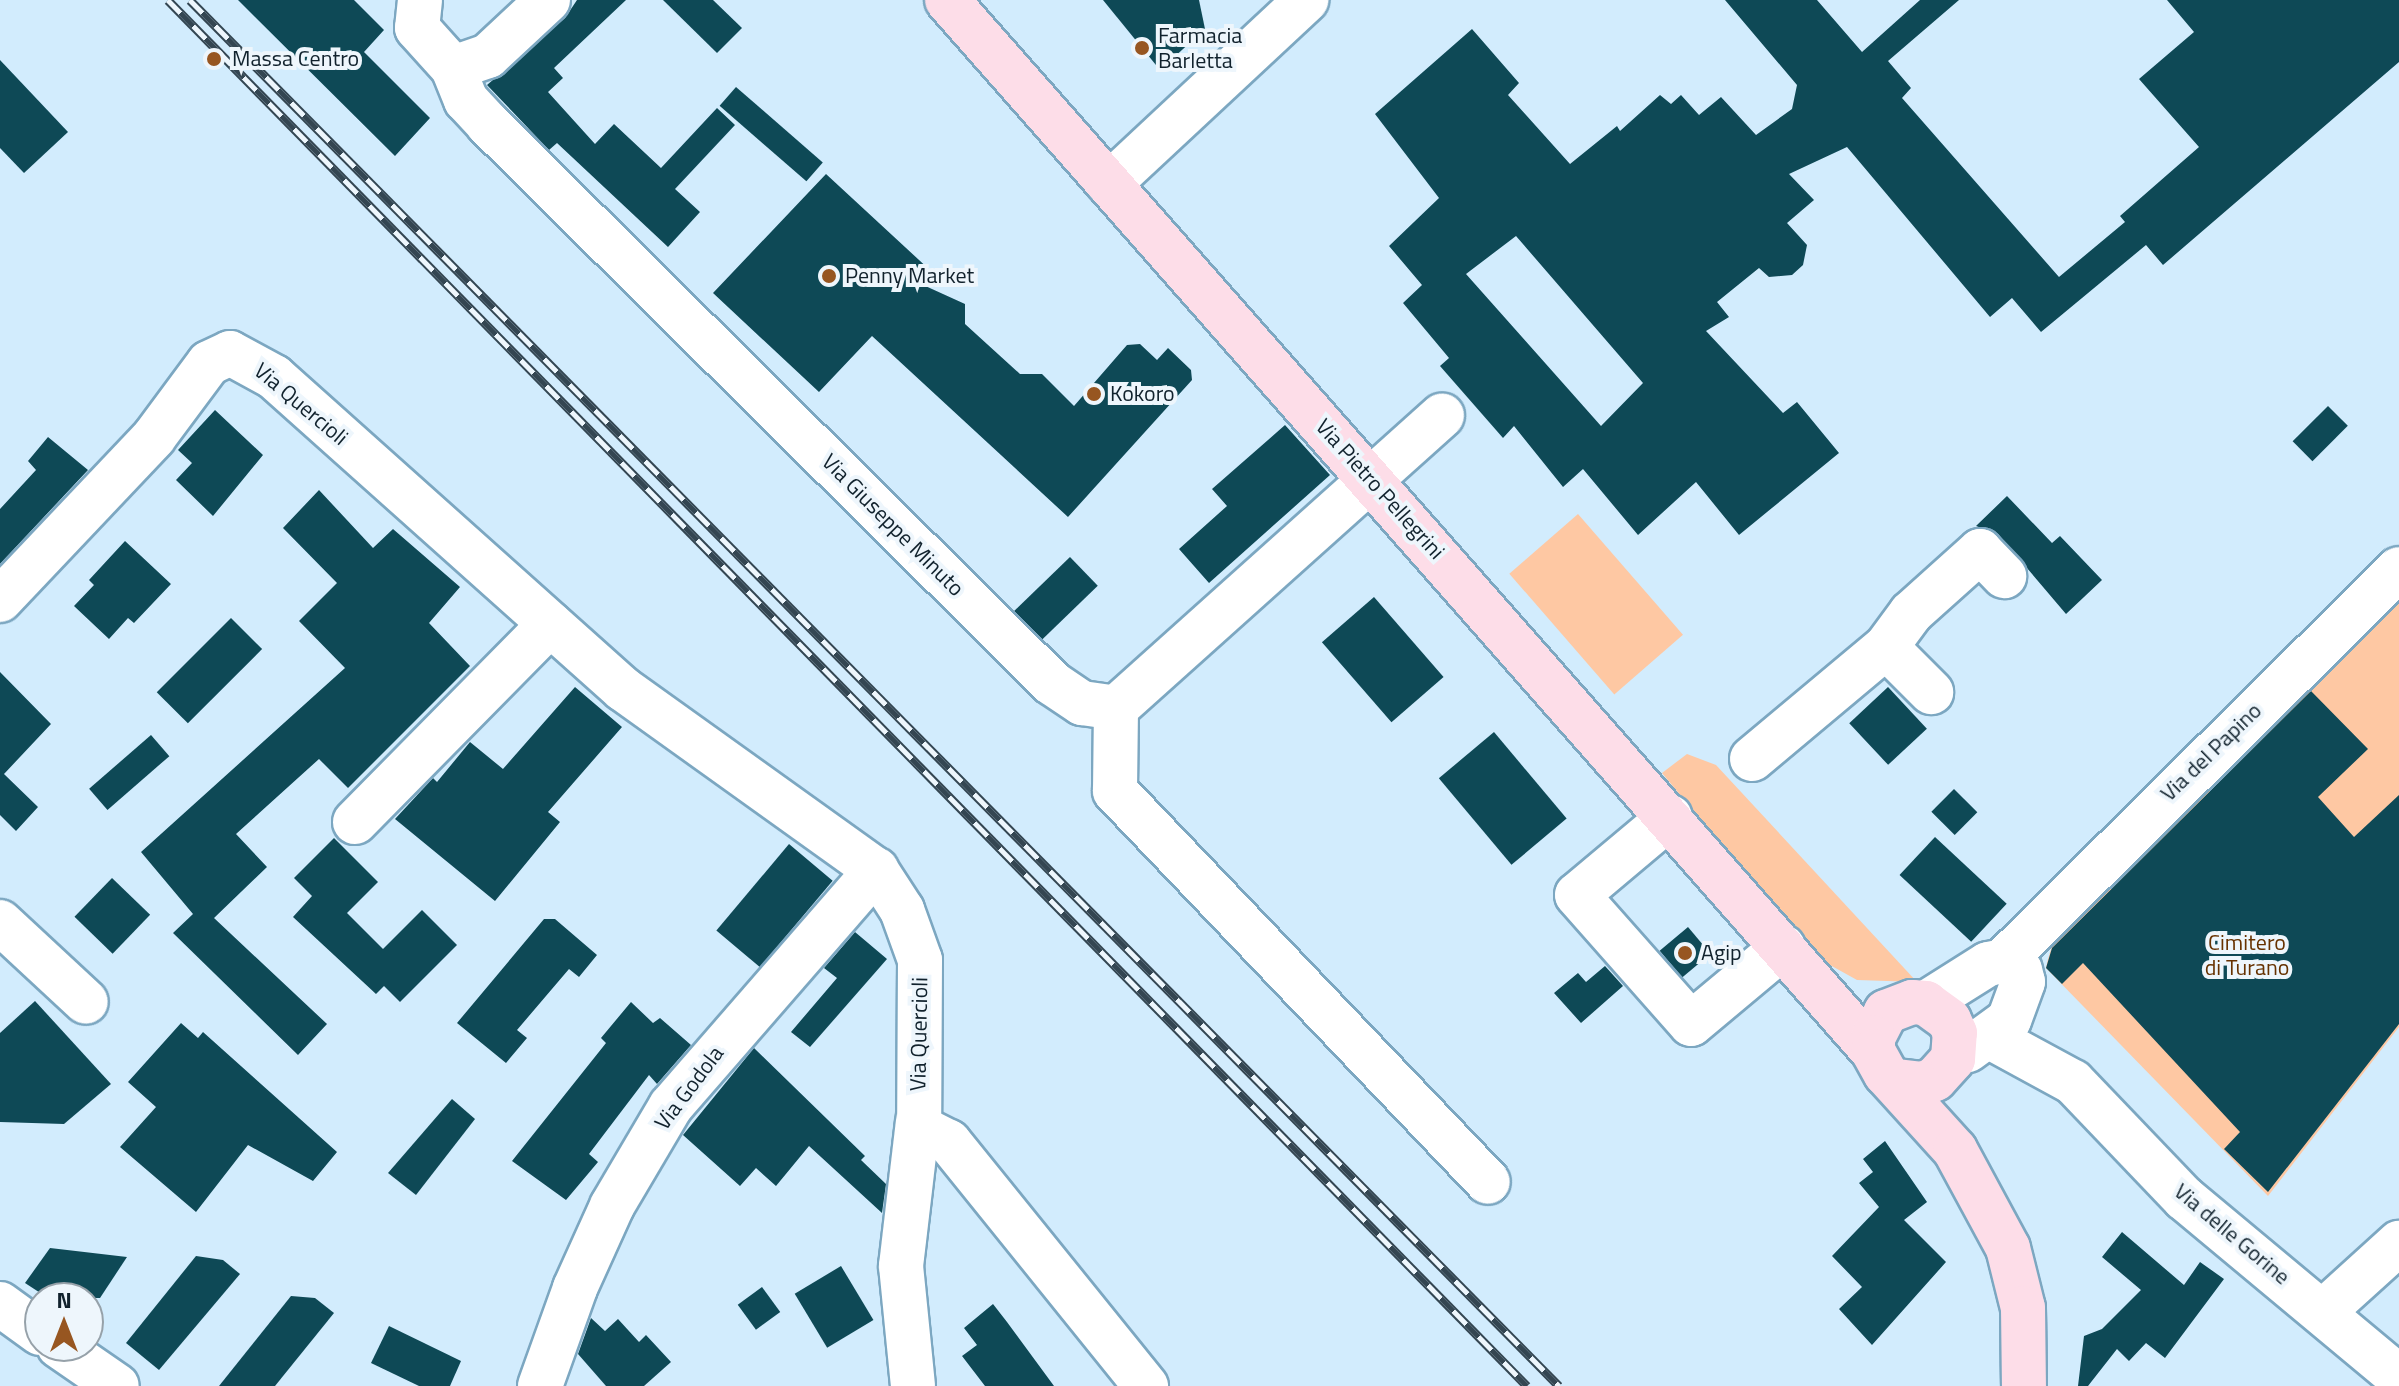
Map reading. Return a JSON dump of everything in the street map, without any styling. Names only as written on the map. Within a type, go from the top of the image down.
[{"type":"main road","name":"Via Pietro Pellegrini","points":[[947,0],[1670,817],[1796,964],[1896,1037]]},
{"type":"main road","points":[[1896,1037],[1949,1020],[1955,1033],[1949,1065],[1955,1150]]},
{"type":"main road","points":[[1896,1037],[1923,1084],[1949,1065]]},
{"type":"main road","points":[[1896,1037],[2008,1248],[2023,1308],[2024,1386]]},
{"type":"street","name":"Via Giuseppe Minuto","points":[[420,0],[417,28],[453,68],[466,100],[488,124],[1052,683],[1082,703],[1116,708]]},
{"type":"street","points":[[453,68],[488,56],[548,0]]},
{"type":"street","points":[[1109,184],[1306,0]]},
{"type":"street","name":"Via Quercioli","points":[[0,600],[154,437],[209,363],[230,353],[274,377],[623,689],[876,870],[902,910],[920,960],[918,1122],[949,1142],[1146,1386]]},
{"type":"street","points":[[1442,416],[1116,708],[1115,791],[1488,1182]]},
{"type":"street","points":[[1752,759],[1886,647],[1911,613],[1980,551],[2004,576]]},
{"type":"street","name":"Via del Papino","points":[[2018,963],[2399,569]]},
{"type":"street","points":[[355,822],[550,624]]},
{"type":"street","points":[[1886,647],[1931,692]]},
{"type":"street","points":[[1670,817],[1577,895],[1691,1024],[1796,964]]},
{"type":"street","name":"Via Godola","points":[[540,1386],[606,1220],[671,1106],[876,870]]},
{"type":"street","points":[[0,922],[86,1002]]},
{"type":"street","points":[[1949,1065],[2009,1020],[2018,963]]},
{"type":"street","points":[[1896,1037],[1988,964],[2018,963]]},
{"type":"street","points":[[2018,963],[2073,1082]]},
{"type":"street","points":[[1990,1037],[2073,1082]]},
{"type":"street","name":"Via delle Gorine","points":[[2073,1082],[2184,1198],[2325,1310],[2399,1377]]},
{"type":"street","points":[[913,1386],[901,1266],[918,1122]]},
{"type":"street","points":[[2325,1310],[2399,1243]]},
{"type":"street","points":[[0,1304],[24,1321]]},
{"type":"street","points":[[82,1362],[117,1386]]},
{"type":"green space","points":[[1578,514],[1683,635],[1614,694],[1509,574]]},
{"type":"green space","name":"Cimitero di Turano","points":[[2399,599],[2399,1027],[2268,1196],[2046,968],[2054,940]]},
{"type":"green space","points":[[1687,754],[1716,765],[1917,982],[1857,980],[1812,955],[1662,773]]},
{"type":"building","name":"Massa Centro","points":[[238,0],[354,0],[384,30],[364,52],[430,118],[395,156]]},
{"type":"building","points":[[577,0],[626,0],[554,68],[563,78],[548,92],[595,144],[614,124],[661,168],[717,108],[735,125],[675,189],[700,212],[668,247],[557,143],[549,150],[487,85],[565,18]]},
{"type":"building","points":[[663,0],[713,0],[742,28],[717,53]]},
{"type":"building","points":[[1103,0],[1199,0],[1205,29],[1160,70]]},
{"type":"building","points":[[1725,0],[1817,0],[1862,52],[1920,0],[1959,0],[1888,61],[1911,88],[1902,98],[2059,277],[2125,222],[2120,216],[2199,147],[2139,79],[2194,32],[2167,0],[2399,0],[2399,62],[2163,265],[2146,245],[2041,332],[2012,298],[1990,317],[1847,147],[1789,174],[1814,200],[1787,223],[1807,245],[1803,265],[1792,275],[1769,277],[1759,268],[1717,302],[1729,317],[1706,331],[1783,413],[1797,402],[1839,453],[1739,535],[1696,482],[1638,535],[1583,469],[1563,487],[1514,426],[1503,438],[1440,366],[1449,358],[1403,303],[1422,285],[1389,246],[1439,198],[1375,114],[1472,29],[1519,83],[1508,95],[1570,164],[1617,126],[1620,131],[1660,95],[1671,104],[1681,95],[1699,115],[1721,97],[1756,135],[1792,109],[1797,85]],"holes":[[[1516,236],[1643,383],[1601,426],[1466,274]]]},
{"type":"building","points":[[0,60],[68,132],[24,173],[0,148]]},
{"type":"building","points":[[736,87],[823,162],[806,181],[720,106]]},
{"type":"building","points":[[826,174],[932,272],[921,284],[965,304],[965,324],[1020,374],[1042,374],[1074,406],[1127,345],[1140,344],[1157,360],[1168,348],[1191,370],[1192,380],[1068,517],[872,336],[819,392],[713,293]]},
{"type":"building","points":[[2328,406],[2348,426],[2312,461],[2293,441]]},
{"type":"building","points":[[215,410],[263,455],[213,516],[176,480],[192,463],[178,450]]},
{"type":"building","points":[[1285,425],[1330,475],[1209,583],[1179,549],[1227,506],[1212,489]]},
{"type":"building","points":[[48,437],[88,470],[0,564],[0,509],[36,470],[28,461]]},
{"type":"building","points":[[319,490],[373,548],[393,529],[460,587],[429,623],[470,666],[348,788],[319,759],[236,834],[267,867],[214,918],[327,1024],[298,1055],[173,933],[193,914],[141,852],[345,668],[299,621],[337,583],[283,528]]},
{"type":"building","points":[[2007,496],[2052,543],[2060,536],[2102,580],[2066,614],[1998,534],[1976,526]]},
{"type":"building","points":[[125,541],[171,584],[134,623],[128,618],[109,639],[74,606],[94,585],[89,580]]},
{"type":"building","points":[[1070,557],[1098,586],[1042,640],[1014,611]]},
{"type":"building","points":[[1374,597],[1444,677],[1391,722],[1322,642]]},
{"type":"building","points":[[231,618],[262,649],[188,723],[157,692]]},
{"type":"building","points":[[0,672],[51,724],[4,774],[38,807],[16,831],[0,815]]},
{"type":"building","points":[[575,687],[622,727],[548,812],[560,822],[495,901],[395,819],[433,778],[437,782],[470,742],[503,769]]},
{"type":"building","points":[[1888,687],[1927,729],[1888,765],[1849,723]]},
{"type":"building","name":"Cimitero di Turano","points":[[2311,691],[2368,749],[2318,797],[2354,837],[2399,795],[2399,1024],[2268,1192],[2224,1149],[2240,1132],[2083,963],[2062,984],[2046,968],[2052,948]]},
{"type":"building","points":[[1494,732],[1567,819],[1511,865],[1439,778]]},
{"type":"building","points":[[151,735],[169,756],[107,810],[89,789]]},
{"type":"building","points":[[1954,789],[1977,812],[1955,835],[1931,812]]},
{"type":"building","points":[[1935,837],[2007,904],[1971,942],[1900,875]]},
{"type":"building","points":[[334,838],[378,882],[347,913],[383,949],[422,910],[457,945],[400,1002],[384,986],[376,994],[293,917],[312,896],[294,878]]},
{"type":"building","points":[[789,844],[833,881],[760,967],[716,931]]},
{"type":"building","points":[[112,878],[150,915],[113,954],[74,917]]},
{"type":"building","points":[[544,919],[555,919],[597,955],[579,977],[569,969],[517,1030],[527,1038],[506,1063],[457,1023]]},
{"type":"building","name":"Agip","points":[[1688,927],[1710,954],[1682,978],[1660,951]]},
{"type":"building","points":[[855,932],[887,959],[810,1047],[791,1032],[837,978],[824,968]]},
{"type":"building","points":[[1605,966],[1623,986],[1581,1023],[1554,993],[1578,973],[1586,982]]},
{"type":"building","points":[[35,1001],[111,1084],[64,1124],[0,1122],[0,1033]]},
{"type":"building","points":[[631,1002],[653,1023],[660,1018],[691,1045],[657,1084],[649,1075],[589,1154],[598,1162],[566,1200],[512,1161],[606,1043],[601,1038]]},
{"type":"building","points":[[181,1023],[198,1038],[203,1032],[337,1152],[313,1181],[248,1145],[196,1212],[120,1147],[156,1107],[128,1082]]},
{"type":"building","points":[[754,1048],[865,1156],[861,1160],[886,1184],[882,1213],[809,1146],[776,1186],[756,1168],[740,1186],[683,1135]]},
{"type":"building","points":[[452,1099],[475,1119],[416,1195],[388,1173]]},
{"type":"building","points":[[1885,1141],[1927,1202],[1904,1220],[1946,1262],[1872,1345],[1839,1309],[1862,1287],[1832,1256],[1879,1207],[1859,1183],[1873,1172],[1863,1159]]},
{"type":"building","points":[[2122,1232],[2184,1285],[2200,1262],[2224,1279],[2165,1358],[2146,1343],[2129,1361],[2117,1349],[2088,1386],[2078,1386],[2084,1336],[2102,1329],[2141,1290],[2102,1257]]},
{"type":"building","points":[[50,1248],[127,1257],[104,1292],[104,1282],[26,1282]]},
{"type":"building","points":[[196,1256],[223,1260],[240,1274],[159,1370],[126,1343]]},
{"type":"building","points":[[841,1266],[873,1320],[827,1348],[795,1294]]},
{"type":"building","points":[[762,1287],[780,1312],[756,1330],[738,1305]]},
{"type":"building","points":[[291,1296],[315,1298],[334,1313],[275,1386],[219,1386]]},
{"type":"building","points":[[993,1304],[1054,1386],[985,1386],[962,1356],[977,1345],[964,1328]]},
{"type":"building","points":[[591,1318],[605,1331],[618,1319],[639,1342],[646,1335],[671,1362],[644,1386],[606,1386],[578,1354]]},
{"type":"building","points":[[389,1326],[461,1361],[450,1386],[419,1386],[371,1363]]},
{"type":"railway","points":[[168,0],[1527,1386]]},
{"type":"railway","points":[[190,0],[1559,1386]]},
{"type":"place","name":"Farmacia Barletta","points":[[1142,48]]},
{"type":"place","name":"Massa Centro","points":[[214,59]]},
{"type":"place","name":"Penny Market","points":[[829,276]]},
{"type":"place","name":"Kokoro","points":[[1094,394]]},
{"type":"place","name":"Agip","points":[[1685,953]]}]
